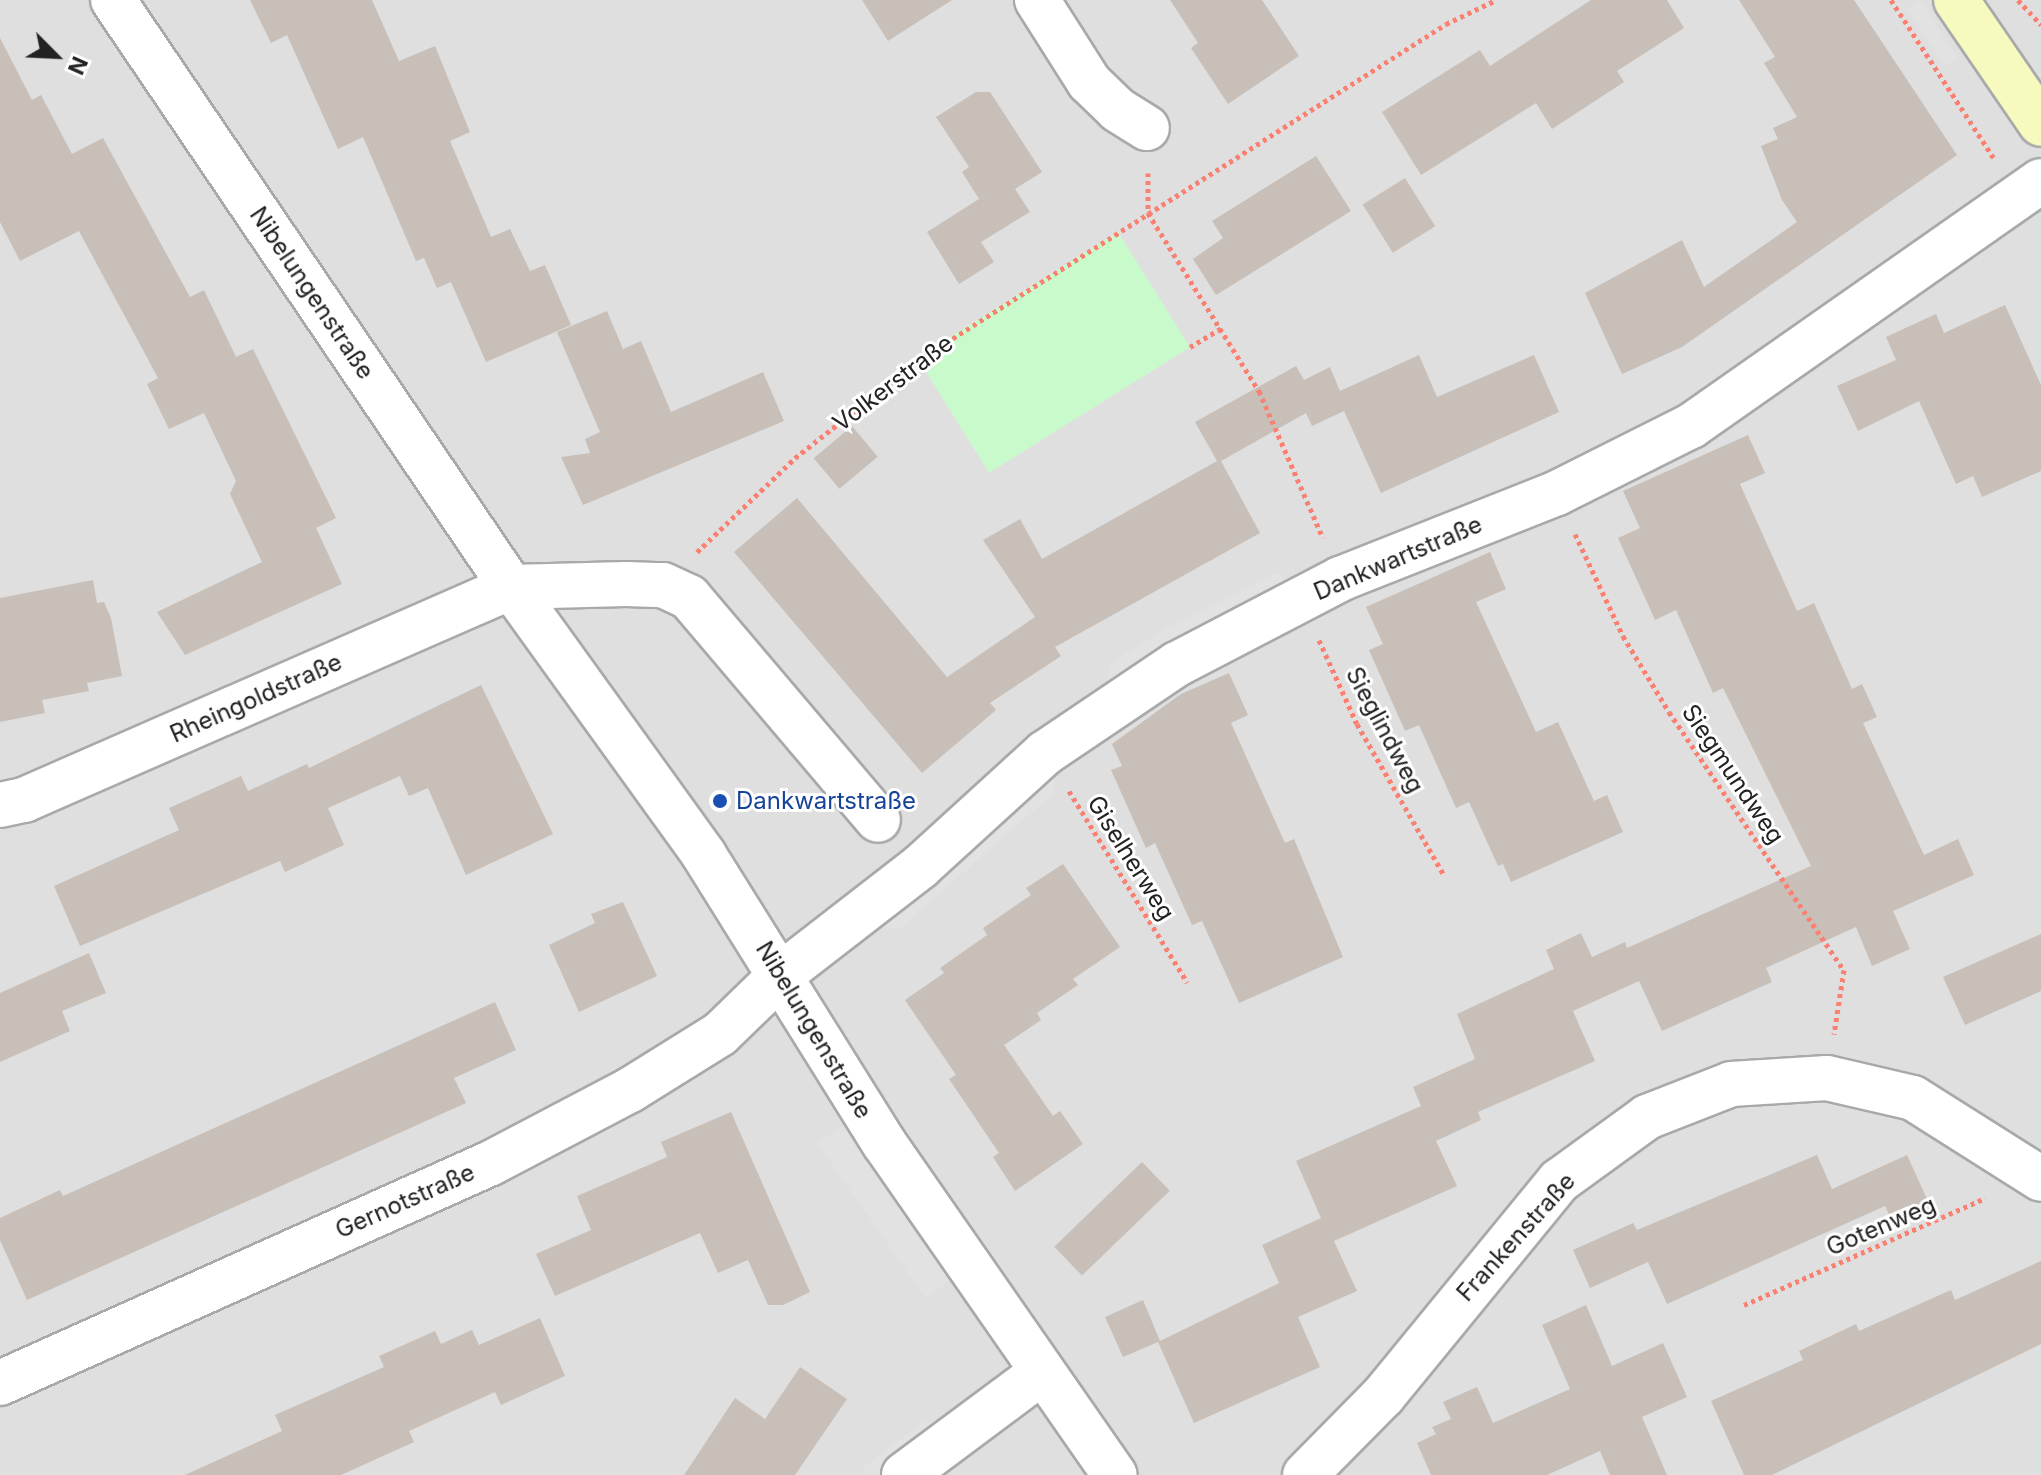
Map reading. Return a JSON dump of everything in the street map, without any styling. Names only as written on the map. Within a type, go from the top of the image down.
[{"type":"street","name":"Nibelungenstraße","points":[[113,0],[511,587],[704,855],[782,974],[884,1143],[1041,1373],[1115,1475]]},
{"type":"street","points":[[1037,0],[1089,82],[1118,110],[1147,128]]},
{"type":"street","points":[[1956,0],[2041,124]]},
{"type":"street","name":"Dankwartstraße","points":[[782,974],[920,867],[1045,753],[1177,664],[1340,579],[1557,493],[1691,426],[2030,189]]},
{"type":"street","points":[[511,587],[663,585],[689,597],[878,820]]},
{"type":"street","name":"Rheingoldstraße","points":[[0,805],[24,800],[511,587]]},
{"type":"street","name":"Gernotstraße","points":[[0,1383],[491,1163],[588,1112],[720,1034],[782,974]]},
{"type":"street","name":"Frankenstraße","points":[[1305,1475],[1383,1396],[1559,1181],[1647,1117],[1731,1084],[1827,1078],[1913,1098],[2032,1174]]},
{"type":"street","points":[[904,1475],[1041,1373]]},
{"type":"path","name":"Volkerstraße","points":[[663,585],[795,458],[919,360],[1446,24],[1496,0]]},
{"type":"path","points":[[1891,0],[2030,189]]},
{"type":"path","points":[[2018,0],[2041,25]]},
{"type":"path","points":[[1147,128],[1148,213],[1259,391],[1340,579]]},
{"type":"path","points":[[1190,347],[1222,328]]},
{"type":"path","name":"Siegmundweg","points":[[1557,493],[1623,636],[1844,970],[1827,1078]]},
{"type":"path","name":"Sieglindweg","points":[[1300,599],[1357,724],[1444,875]]},
{"type":"path","name":"Giselherweg","points":[[1045,753],[1187,982]]},
{"type":"path","name":"Gotenweg","points":[[1744,1305],[1975,1205],[2032,1174]]},
{"type":"shaded area","points":[[0,0],[2041,0],[2041,1475],[0,1475]]},
{"type":"shaded area","points":[[1920,0],[1958,58],[1945,66],[1907,8]]},
{"type":"shaded area","points":[[1276,573],[1293,582],[1106,682],[1112,662],[1170,626]]},
{"type":"shaded area","points":[[1054,771],[1054,793],[900,928],[874,927]]},
{"type":"shaded area","points":[[847,1123],[955,1277],[925,1298],[818,1144]]},
{"type":"shaded area","points":[[926,1420],[935,1432],[876,1475],[867,1475],[862,1468]]},
{"type":"green space","points":[[1118,232],[1190,347],[989,473],[917,358]]},
{"type":"building","points":[[250,0],[372,0],[399,61],[435,46],[470,132],[450,141],[491,237],[510,229],[530,271],[545,265],[571,325],[486,362],[451,282],[437,288],[424,258],[416,261],[363,137],[338,149],[287,35],[271,43]]},
{"type":"building","points":[[862,0],[952,0],[888,41]]},
{"type":"building","points":[[1170,0],[1262,0],[1299,56],[1228,104],[1191,48],[1198,43]]},
{"type":"building","points":[[1591,0],[1667,0],[1684,28],[1617,71],[1624,82],[1552,129],[1536,103],[1421,175],[1382,112],[1480,50],[1490,66]]},
{"type":"building","points":[[1739,0],[1854,0],[1957,155],[1682,347],[1622,374],[1585,293],[1682,240],[1704,287],[1797,222],[1782,200],[1761,146],[1778,139],[1773,128],[1797,117],[1764,63],[1775,57]]},
{"type":"building","points":[[0,38],[32,100],[41,95],[72,154],[103,138],[190,297],[204,290],[236,357],[253,349],[336,518],[316,528],[342,584],[185,655],[157,612],[262,562],[230,494],[236,481],[204,413],[169,429],[147,384],[158,378],[79,231],[20,261],[0,222]]},
{"type":"building","points":[[976,92],[990,92],[1042,172],[1015,189],[1030,212],[981,242],[994,262],[959,284],[927,232],[979,199],[962,172],[969,167],[936,117]]},
{"type":"building","points":[[1316,156],[1351,211],[1216,295],[1193,259],[1223,238],[1212,221]]},
{"type":"building","points":[[1405,178],[1435,226],[1393,253],[1363,204]]},
{"type":"building","points":[[2005,305],[2041,385],[2041,471],[1982,497],[1973,476],[1956,484],[1919,401],[1858,431],[1837,386],[1896,360],[1886,337],[1936,314],[1944,333]]},
{"type":"building","points":[[607,311],[623,349],[641,341],[671,412],[763,372],[784,421],[583,505],[561,457],[590,453],[585,439],[600,432],[557,332]]},
{"type":"building","points":[[1419,355],[1437,397],[1534,355],[1559,412],[1381,493],[1344,411],[1312,426],[1306,413],[1221,461],[1260,533],[1055,647],[1061,656],[990,703],[996,710],[922,773],[734,552],[797,498],[947,677],[1035,617],[983,540],[1020,519],[1042,559],[1217,461],[1195,422],[1296,366],[1304,380],[1330,367],[1340,391]]},
{"type":"building","points":[[852,426],[878,457],[839,489],[814,458]]},
{"type":"building","points":[[1748,435],[1765,473],[1740,484],[1797,611],[1814,603],[1852,689],[1862,684],[1877,717],[1863,723],[1924,855],[1958,839],[1974,875],[1893,911],[1910,949],[1872,966],[1856,927],[1766,968],[1772,982],[1662,1031],[1639,981],[1573,1011],[1595,1061],[1478,1112],[1481,1120],[1436,1141],[1457,1186],[1334,1241],[1357,1291],[1298,1317],[1320,1367],[1194,1423],[1158,1342],[1123,1357],[1105,1317],[1143,1300],[1160,1341],[1279,1283],[1262,1245],[1321,1218],[1296,1161],[1421,1106],[1413,1087],[1475,1059],[1457,1014],[1554,969],[1546,950],[1581,933],[1592,957],[1625,942],[1627,948],[1811,866],[1723,688],[1713,693],[1676,610],[1655,620],[1618,538],[1640,528],[1623,491]]},
{"type":"building","points":[[1490,552],[1506,589],[1476,602],[1536,732],[1558,722],[1594,801],[1607,795],[1623,832],[1511,882],[1503,864],[1498,866],[1469,802],[1456,808],[1419,725],[1405,731],[1369,650],[1383,644],[1366,607]]},
{"type":"building","points":[[93,580],[97,603],[104,602],[111,618],[122,676],[87,683],[89,691],[42,700],[45,713],[0,722],[0,598]]},
{"type":"building","points":[[1229,673],[1248,715],[1231,723],[1285,843],[1294,839],[1343,957],[1239,1003],[1202,921],[1192,925],[1155,843],[1146,848],[1111,770],[1122,766],[1112,744],[1181,694]]},
{"type":"building","points":[[481,685],[553,834],[466,875],[428,788],[409,796],[400,776],[328,808],[344,845],[285,872],[280,861],[80,946],[54,886],[179,830],[169,808],[241,776],[248,791],[307,764],[309,768]]},
{"type":"building","points":[[1063,864],[1120,947],[1073,979],[1078,985],[1037,1013],[1041,1020],[1004,1045],[1053,1116],[1060,1111],[1083,1144],[1015,1191],[993,1157],[999,1153],[949,1079],[956,1075],[905,1000],[944,973],[940,968],[987,935],[983,928],[1031,895],[1026,888]]},
{"type":"building","points":[[623,902],[657,976],[579,1012],[549,945],[595,923],[591,914]]},
{"type":"building","points":[[2041,934],[2041,991],[1965,1025],[1943,977]]},
{"type":"building","points":[[89,953],[106,993],[62,1011],[70,1031],[0,1062],[0,993]]},
{"type":"building","points":[[495,1002],[516,1050],[454,1078],[466,1103],[27,1300],[0,1240],[0,1218],[60,1190],[63,1196]]},
{"type":"building","points":[[731,1112],[810,1292],[783,1305],[768,1305],[748,1260],[718,1273],[700,1233],[555,1296],[536,1254],[591,1230],[577,1196],[667,1157],[661,1142]]},
{"type":"building","points":[[1817,1155],[1832,1189],[1907,1155],[1932,1210],[1895,1227],[1885,1206],[1667,1304],[1648,1262],[1590,1288],[1573,1250],[1633,1223],[1637,1230]]},
{"type":"building","points":[[1142,1162],[1170,1191],[1082,1276],[1054,1247]]},
{"type":"building","points":[[2041,1261],[2041,1344],[1772,1475],[1744,1475],[1711,1401],[1803,1360],[1799,1351],[1856,1324],[1859,1331],[1951,1290],[1955,1300]]},
{"type":"building","points":[[1586,1305],[1612,1366],[1663,1343],[1687,1397],[1642,1417],[1667,1475],[1610,1475],[1600,1451],[1547,1475],[1431,1475],[1417,1443],[1436,1434],[1432,1427],[1451,1419],[1443,1402],[1477,1387],[1493,1423],[1570,1389],[1542,1325]]},
{"type":"building","points":[[540,1318],[565,1376],[501,1405],[495,1392],[409,1431],[414,1442],[341,1475],[185,1475],[282,1431],[275,1415],[384,1367],[379,1356],[435,1331],[441,1344],[472,1330],[479,1345]]},
{"type":"building","points":[[800,1367],[847,1399],[795,1475],[684,1475],[735,1398],[765,1419]]},
{"type":"place","name":"Dankwartstraße","points":[[720,801]]}]
